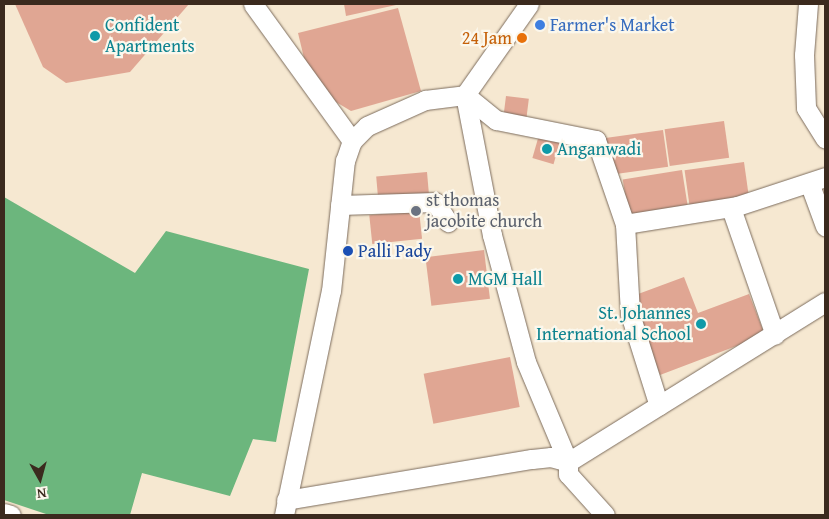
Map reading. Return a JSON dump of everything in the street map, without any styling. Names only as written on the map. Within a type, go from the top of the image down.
[{"type":"street","points":[[253,4],[352,141]]},
{"type":"street","points":[[529,4],[465,95],[492,235],[526,362],[568,462],[568,474],[605,515]]},
{"type":"street","points":[[808,4],[804,55],[806,108],[825,138]]},
{"type":"street","points":[[659,406],[630,314],[625,224],[596,140],[496,120],[465,95],[425,100],[367,126],[352,141],[340,205],[331,291],[285,508],[532,459],[551,457],[568,462],[775,335],[825,302]]},
{"type":"street","points":[[625,224],[731,208],[818,181],[825,226]]},
{"type":"street","points":[[340,205],[435,202],[448,222]]},
{"type":"street","points":[[731,208],[775,335]]},
{"type":"street","points":[[4,513],[11,515]]},
{"type":"green space","points":[[4,197],[135,273],[166,231],[309,269],[276,442],[253,439],[230,496],[142,473],[130,515],[49,515],[4,500]]},
{"type":"building","name":"Confident Apartments","points":[[15,4],[189,4],[130,72],[66,83],[43,67]]},
{"type":"building","points":[[344,4],[396,4],[396,5],[346,16]]},
{"type":"building","points":[[398,8],[421,91],[351,111],[311,87],[298,33]]},
{"type":"building","points":[[506,96],[529,99],[526,120],[503,117]]},
{"type":"building","points":[[724,121],[729,158],[670,166],[665,129]]},
{"type":"building","points":[[663,130],[668,167],[609,175],[604,138]]},
{"type":"building","name":"Anganwadi","points":[[539,135],[560,141],[554,164],[532,158]]},
{"type":"building","points":[[744,162],[749,199],[690,207],[685,170]]},
{"type":"building","points":[[682,170],[688,208],[629,217],[623,179]]},
{"type":"building","points":[[427,172],[429,194],[378,198],[376,176]]},
{"type":"building","points":[[419,210],[422,239],[372,244],[369,215]]},
{"type":"building","name":"MGM Hall","points":[[484,250],[490,299],[431,306],[425,257]]},
{"type":"building","name":"St. Johannes International School","points":[[684,277],[698,313],[749,294],[765,335],[660,375],[630,297]]},
{"type":"building","points":[[510,357],[520,407],[433,424],[424,374]]},
{"type":"place","name":"Farmer's Market","points":[[540,25]]},
{"type":"place","name":"Confident Apartments","points":[[95,36]]},
{"type":"place","name":"24 Jam","points":[[522,38]]},
{"type":"place","name":"Anganwadi","points":[[547,149]]},
{"type":"place","name":"st thomas jacobite church","points":[[416,211]]},
{"type":"place","name":"Palli Pady","points":[[348,251]]},
{"type":"place","name":"MGM Hall","points":[[458,279]]},
{"type":"place","name":"St. Johannes International School","points":[[701,324]]}]
